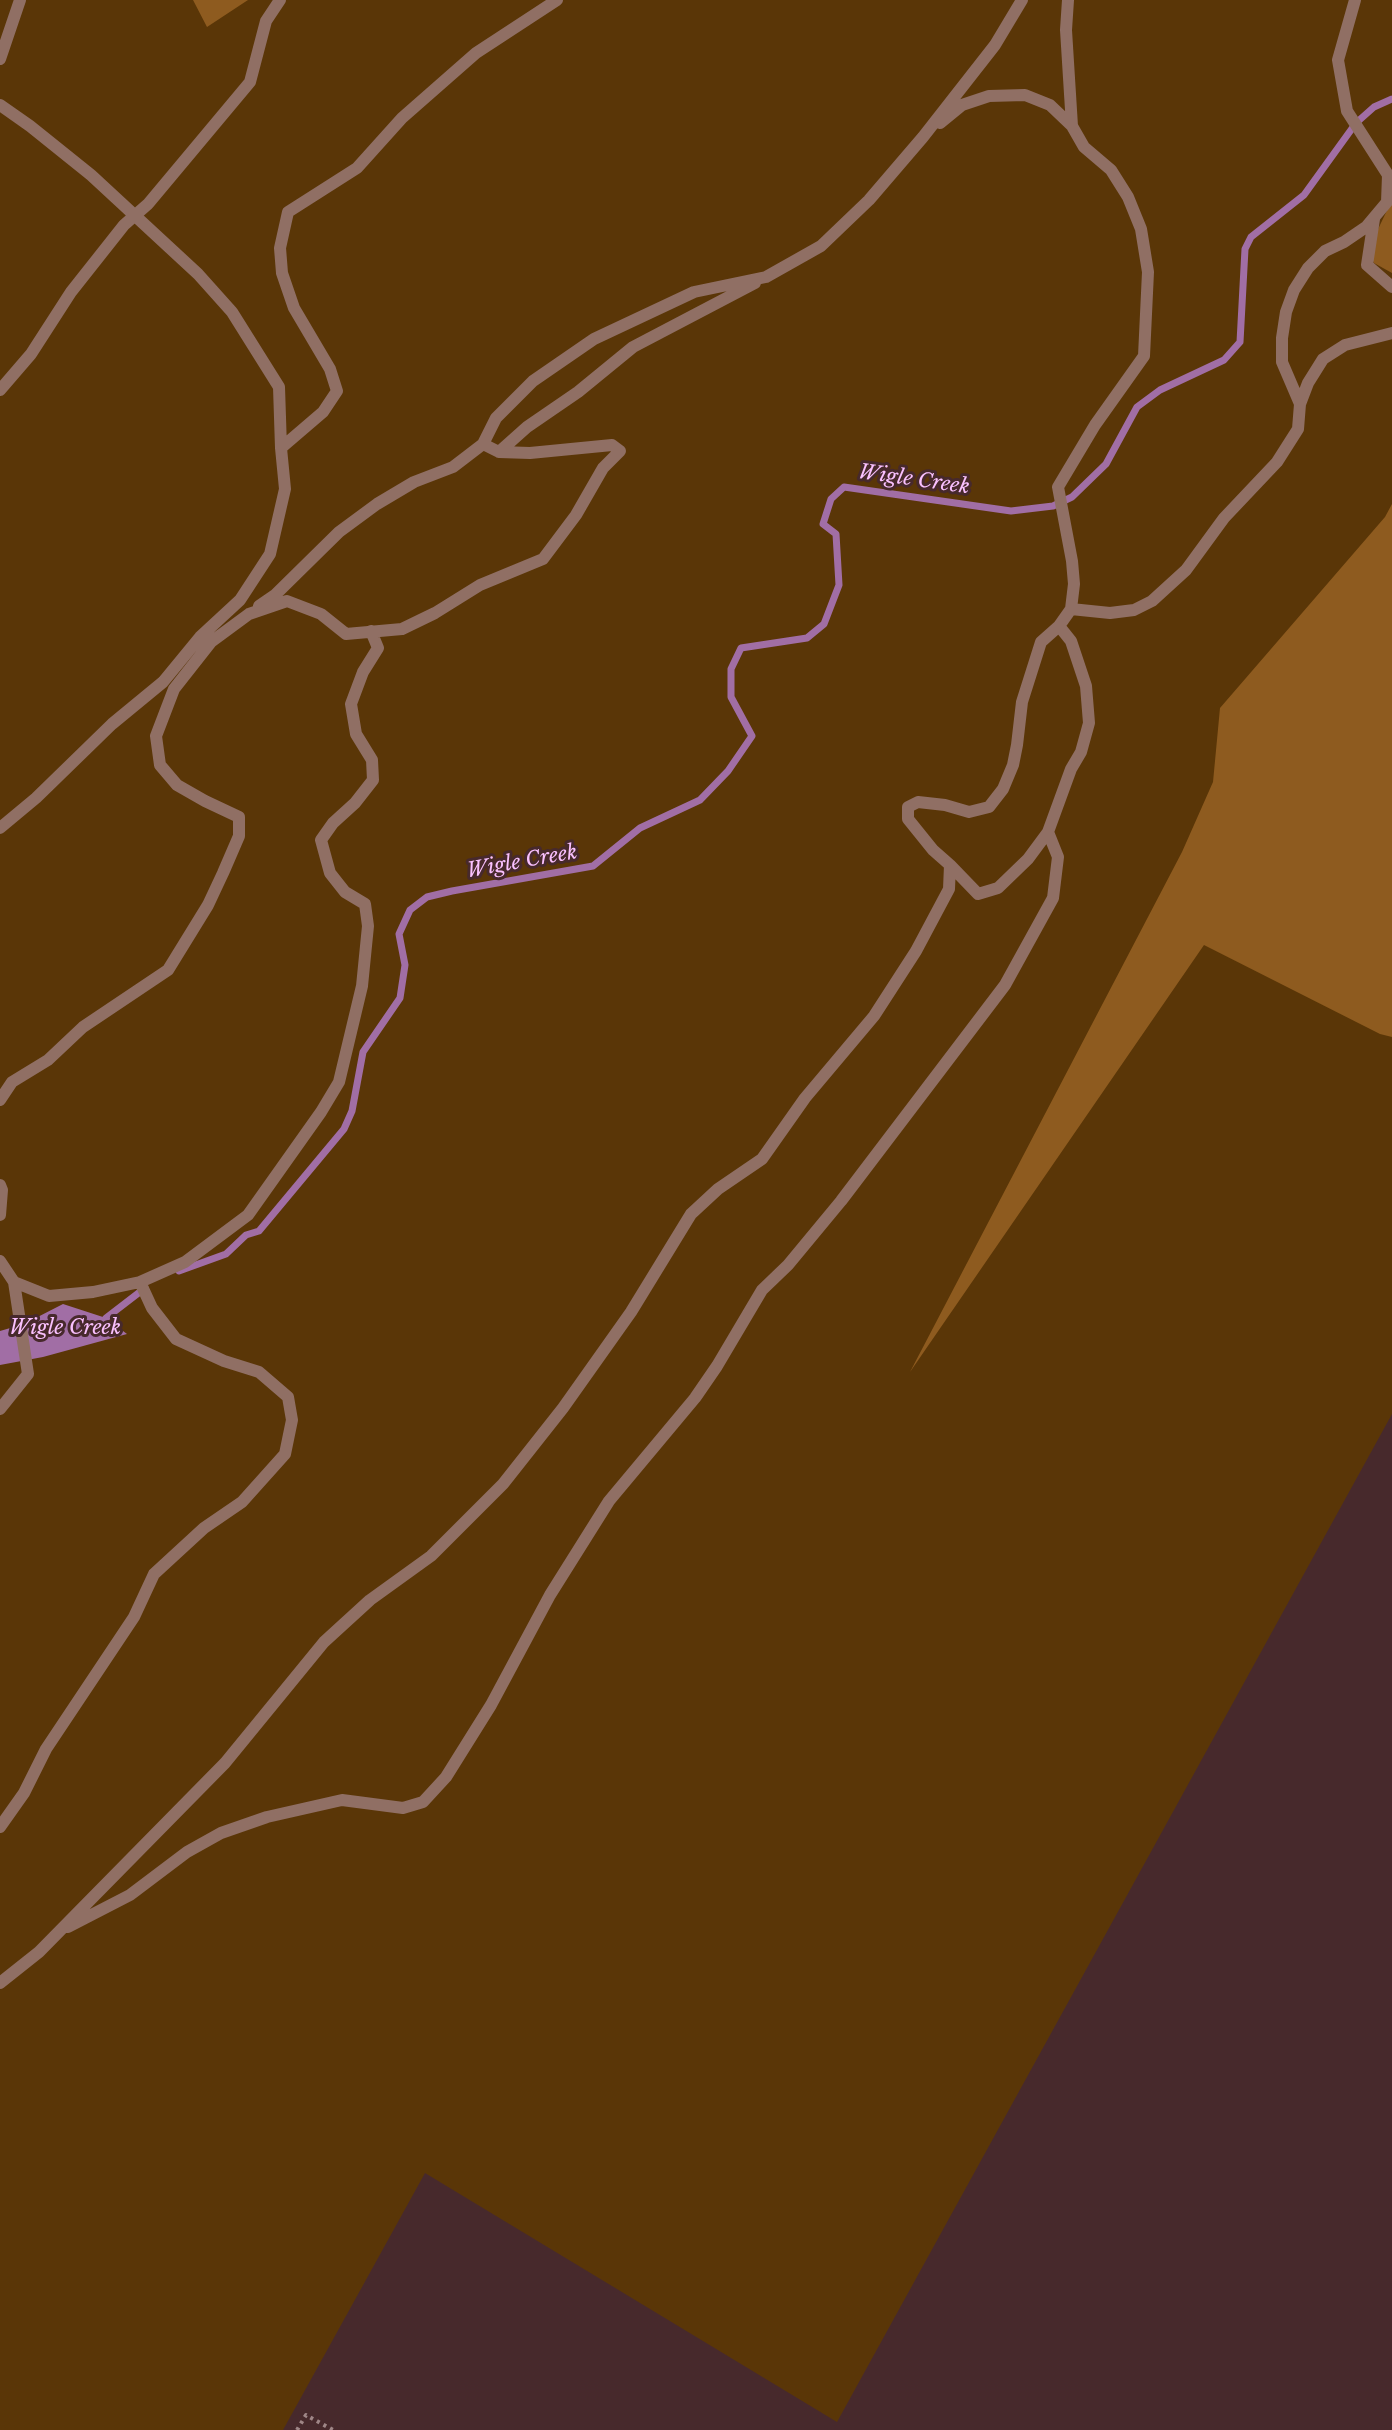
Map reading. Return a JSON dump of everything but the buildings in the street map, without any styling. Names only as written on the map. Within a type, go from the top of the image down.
[{"type":"lane","points":[[0,59],[20,0]]},
{"type":"lane","points":[[0,390],[31,354],[71,292],[124,225],[148,204],[250,82],[266,21],[280,0]]},
{"type":"lane","points":[[281,448],[323,412],[337,391],[330,369],[294,308],[282,273],[280,248],[288,212],[357,168],[402,118],[476,53],[557,0]]},
{"type":"lane","points":[[499,452],[527,427],[578,392],[633,347],[766,278],[821,246],[869,200],[923,137],[995,45],[1022,0]]},
{"type":"lane","points":[[1068,0],[1066,30],[1072,126]]},
{"type":"lane","points":[[1300,404],[1282,362],[1284,321],[1294,290],[1308,268],[1325,251],[1344,242],[1366,227],[1387,202],[1388,175],[1347,111],[1338,60],[1354,0]]},
{"type":"lane","points":[[923,137],[962,105],[989,96],[1025,94],[1050,105],[1072,126],[1084,147],[1111,170],[1128,197],[1141,229],[1148,272],[1144,356],[1095,424],[1058,487],[1072,561],[1074,584],[1071,609],[1059,626],[1041,642],[1022,702],[1013,765],[1003,789],[989,807],[969,812],[918,801],[908,807],[908,819],[933,850],[978,894],[998,888],[1028,859],[1048,832],[1071,769],[1080,753],[1089,723],[1086,686],[1071,641],[1059,626]]},
{"type":"lane","points":[[0,105],[30,126],[135,215],[169,250],[198,274],[232,312],[279,387],[285,489],[270,554],[240,600],[200,638],[163,682],[112,724],[36,798],[0,828]]},
{"type":"lane","points":[[1374,218],[1367,265],[1392,286]]},
{"type":"lane","points":[[0,1100],[12,1082],[48,1060],[83,1027],[168,970],[208,905],[239,836],[239,817],[177,785],[160,765],[156,736],[174,689],[211,642],[275,595],[339,532],[377,504],[414,482],[453,468],[483,444],[496,418],[533,381],[594,339],[694,292],[766,278]]},
{"type":"lane","points":[[1071,609],[1110,613],[1134,610],[1152,601],[1168,588],[1186,570],[1224,518],[1277,462],[1298,429],[1300,404],[1308,383],[1323,359],[1345,345],[1392,333]]},
{"type":"lane","points":[[249,614],[287,601],[321,614],[346,634],[402,629],[435,613],[480,585],[543,560],[576,515],[603,468],[620,451],[612,445],[530,453],[499,452],[483,444]]},
{"type":"lane","points":[[14,1282],[49,1296],[93,1292],[140,1282],[185,1262],[248,1215],[321,1112],[339,1082],[362,986],[368,926],[365,904],[345,892],[330,873],[321,840],[333,823],[355,803],[373,780],[372,760],[356,734],[351,704],[363,672],[378,648],[371,631]]},
{"type":"lane","points":[[58,1933],[130,1895],[187,1852],[221,1833],[267,1816],[342,1800],[403,1808],[423,1802],[446,1777],[491,1706],[556,1584],[609,1501],[695,1398],[717,1366],[762,1290],[788,1265],[841,1201],[1005,985],[1053,898],[1058,857],[1048,832]]},
{"type":"lane","points":[[0,1983],[39,1952],[225,1763],[324,1642],[370,1600],[431,1556],[503,1484],[562,1408],[631,1312],[691,1214],[717,1189],[762,1159],[805,1098],[874,1016],[916,951],[949,889],[950,865]]},
{"type":"lane","points":[[0,1185],[2,1190],[0,1215]]},
{"type":"lane","points":[[0,1261],[14,1282],[28,1374],[0,1409]]},
{"type":"lane","points":[[0,1827],[24,1793],[46,1749],[134,1617],[154,1574],[204,1528],[242,1502],[285,1454],[292,1420],[288,1397],[259,1372],[224,1361],[176,1339],[152,1308],[140,1282]]},
{"type":"path","points":[[297,2430],[306,2415],[333,2430]]},
{"type":"shaded area","points":[[0,0],[1392,0],[1392,1414],[837,2422],[425,2173],[283,2430],[0,2430]]},
{"type":"shaded area","points":[[193,0],[248,0],[207,27]]},
{"type":"shaded area","points":[[1392,200],[1392,273],[1374,263],[1368,250]]},
{"type":"shaded area","points":[[1392,504],[1392,1037],[1380,1034],[1204,945],[910,1372],[1182,852],[1213,782],[1220,708],[1385,517]]},
{"type":"water","name":"Wigle Creek","points":[[63,1304],[106,1318],[127,1334],[43,1357],[0,1365],[0,1331],[24,1324]]},
{"type":"waterway","name":"Wigle Creek","points":[[179,1271],[226,1254],[246,1235],[259,1231],[344,1129],[352,1111],[363,1052],[400,998],[405,965],[399,934],[410,910],[427,897],[593,866],[640,828],[700,800],[728,771],[752,736],[731,697],[731,669],[741,648],[807,638],[824,624],[839,585],[836,534],[823,524],[831,499],[844,487],[1011,511],[1053,506],[1072,497],[1106,464],[1137,407],[1160,390],[1224,360],[1240,342],[1245,249],[1251,237],[1304,195],[1356,123],[1374,107],[1392,99]]},
{"type":"waterway","name":"Wigle Creek","points":[[106,1318],[145,1288]]}]
